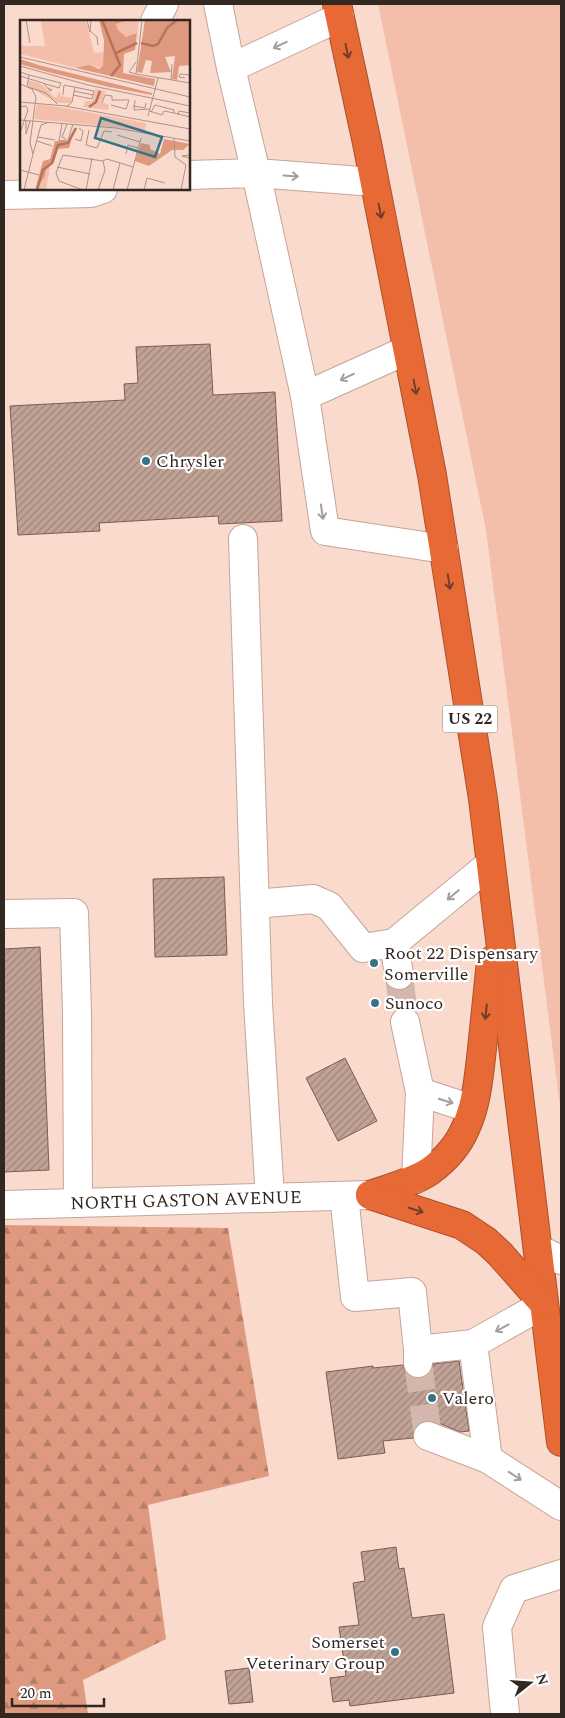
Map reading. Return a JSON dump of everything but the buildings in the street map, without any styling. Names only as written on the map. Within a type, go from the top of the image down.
[{"type":"highway","name":"US 22","points":[[339,10],[432,475],[483,799],[496,912],[549,1254],[544,1304],[561,1436]]},
{"type":"highway","points":[[357,1195],[416,1179],[429,1171],[441,1162],[457,1144],[467,1127],[479,1079],[496,912]]},
{"type":"highway","points":[[357,1195],[462,1225],[486,1241],[500,1254],[544,1304]]},
{"type":"street","points":[[156,20],[164,4]]},
{"type":"street","points":[[218,4],[305,396],[325,531],[444,549]]},
{"type":"street","points":[[231,68],[339,10]]},
{"type":"street","points":[[190,175],[256,173],[374,182]]},
{"type":"street","points":[[4,195],[91,193],[100,190]]},
{"type":"street","points":[[305,396],[407,350]]},
{"type":"street","points":[[243,539],[258,1011],[270,1198]]},
{"type":"street","points":[[255,904],[313,899],[329,906],[363,948],[394,943],[490,864]]},
{"type":"street","points":[[4,914],[74,913],[77,1012],[78,1203]]},
{"type":"street","points":[[394,943],[399,975]]},
{"type":"street","points":[[405,1022],[420,1092],[416,1179]]},
{"type":"street","points":[[420,1092],[472,1109]]},
{"type":"street","points":[[357,1195],[355,1297],[412,1292],[418,1356],[473,1344],[544,1304]]},
{"type":"street","name":"NORTH GASTON AVENUE","points":[[4,1204],[357,1195]]},
{"type":"street","points":[[473,1344],[488,1459]]},
{"type":"street","points":[[428,1436],[488,1459],[561,1506]]},
{"type":"street","points":[[505,1714],[497,1627],[514,1589],[561,1574]]},
{"type":"shaded area","points":[[378,4],[561,4],[561,1114],[486,530]]},
{"type":"green space","points":[[4,1225],[228,1228],[269,1476],[148,1505],[166,1639],[83,1680],[88,1714],[4,1714]]},
{"type":"tunnel","points":[[399,975],[405,1022]]},
{"type":"tunnel","points":[[418,1363],[428,1436]]},
{"type":"place","name":"Chrysler","points":[[146,461]]},
{"type":"place","name":"Root 22 Dispensary Somerville","points":[[374,963]]},
{"type":"place","name":"Sunoco","points":[[375,1003]]},
{"type":"place","name":"Valero","points":[[432,1398]]},
{"type":"place","name":"Somerset Veterinary Group","points":[[395,1652]]}]
